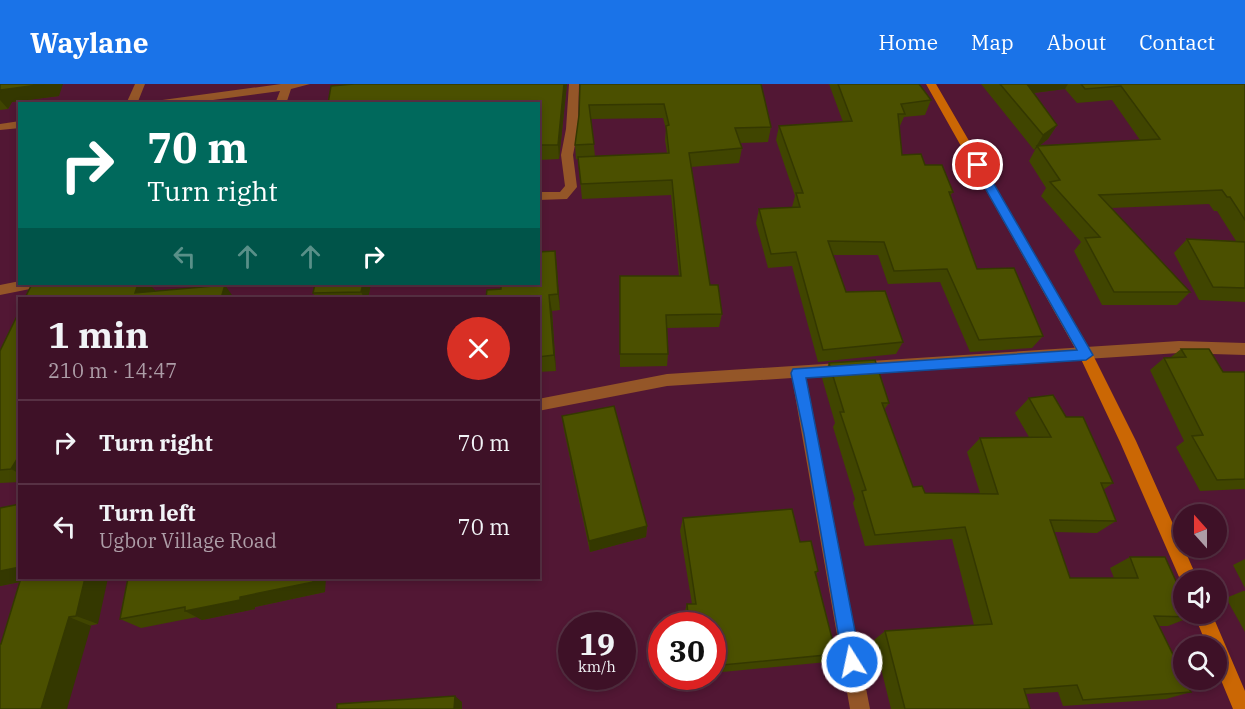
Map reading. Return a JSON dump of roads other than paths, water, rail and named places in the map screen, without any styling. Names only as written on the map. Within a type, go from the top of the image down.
[{"type":"street","points":[[132,102],[140,84]]},
{"type":"street","points":[[170,102],[305,84]]},
{"type":"street","points":[[540,196],[563,196],[571,187],[567,155],[572,129],[574,84]]},
{"type":"street","points":[[931,84],[1086,355],[1128,441],[1185,570]]},
{"type":"street","points":[[281,102],[287,86]]},
{"type":"street","points":[[0,127],[18,124]]},
{"type":"street","points":[[0,290],[25,285]]},
{"type":"street","points":[[540,405],[667,380],[1086,355],[1179,347],[1245,349]]},
{"type":"street","points":[[798,373],[860,709]]},
{"type":"street","points":[[1207,624],[1243,709]]}]
